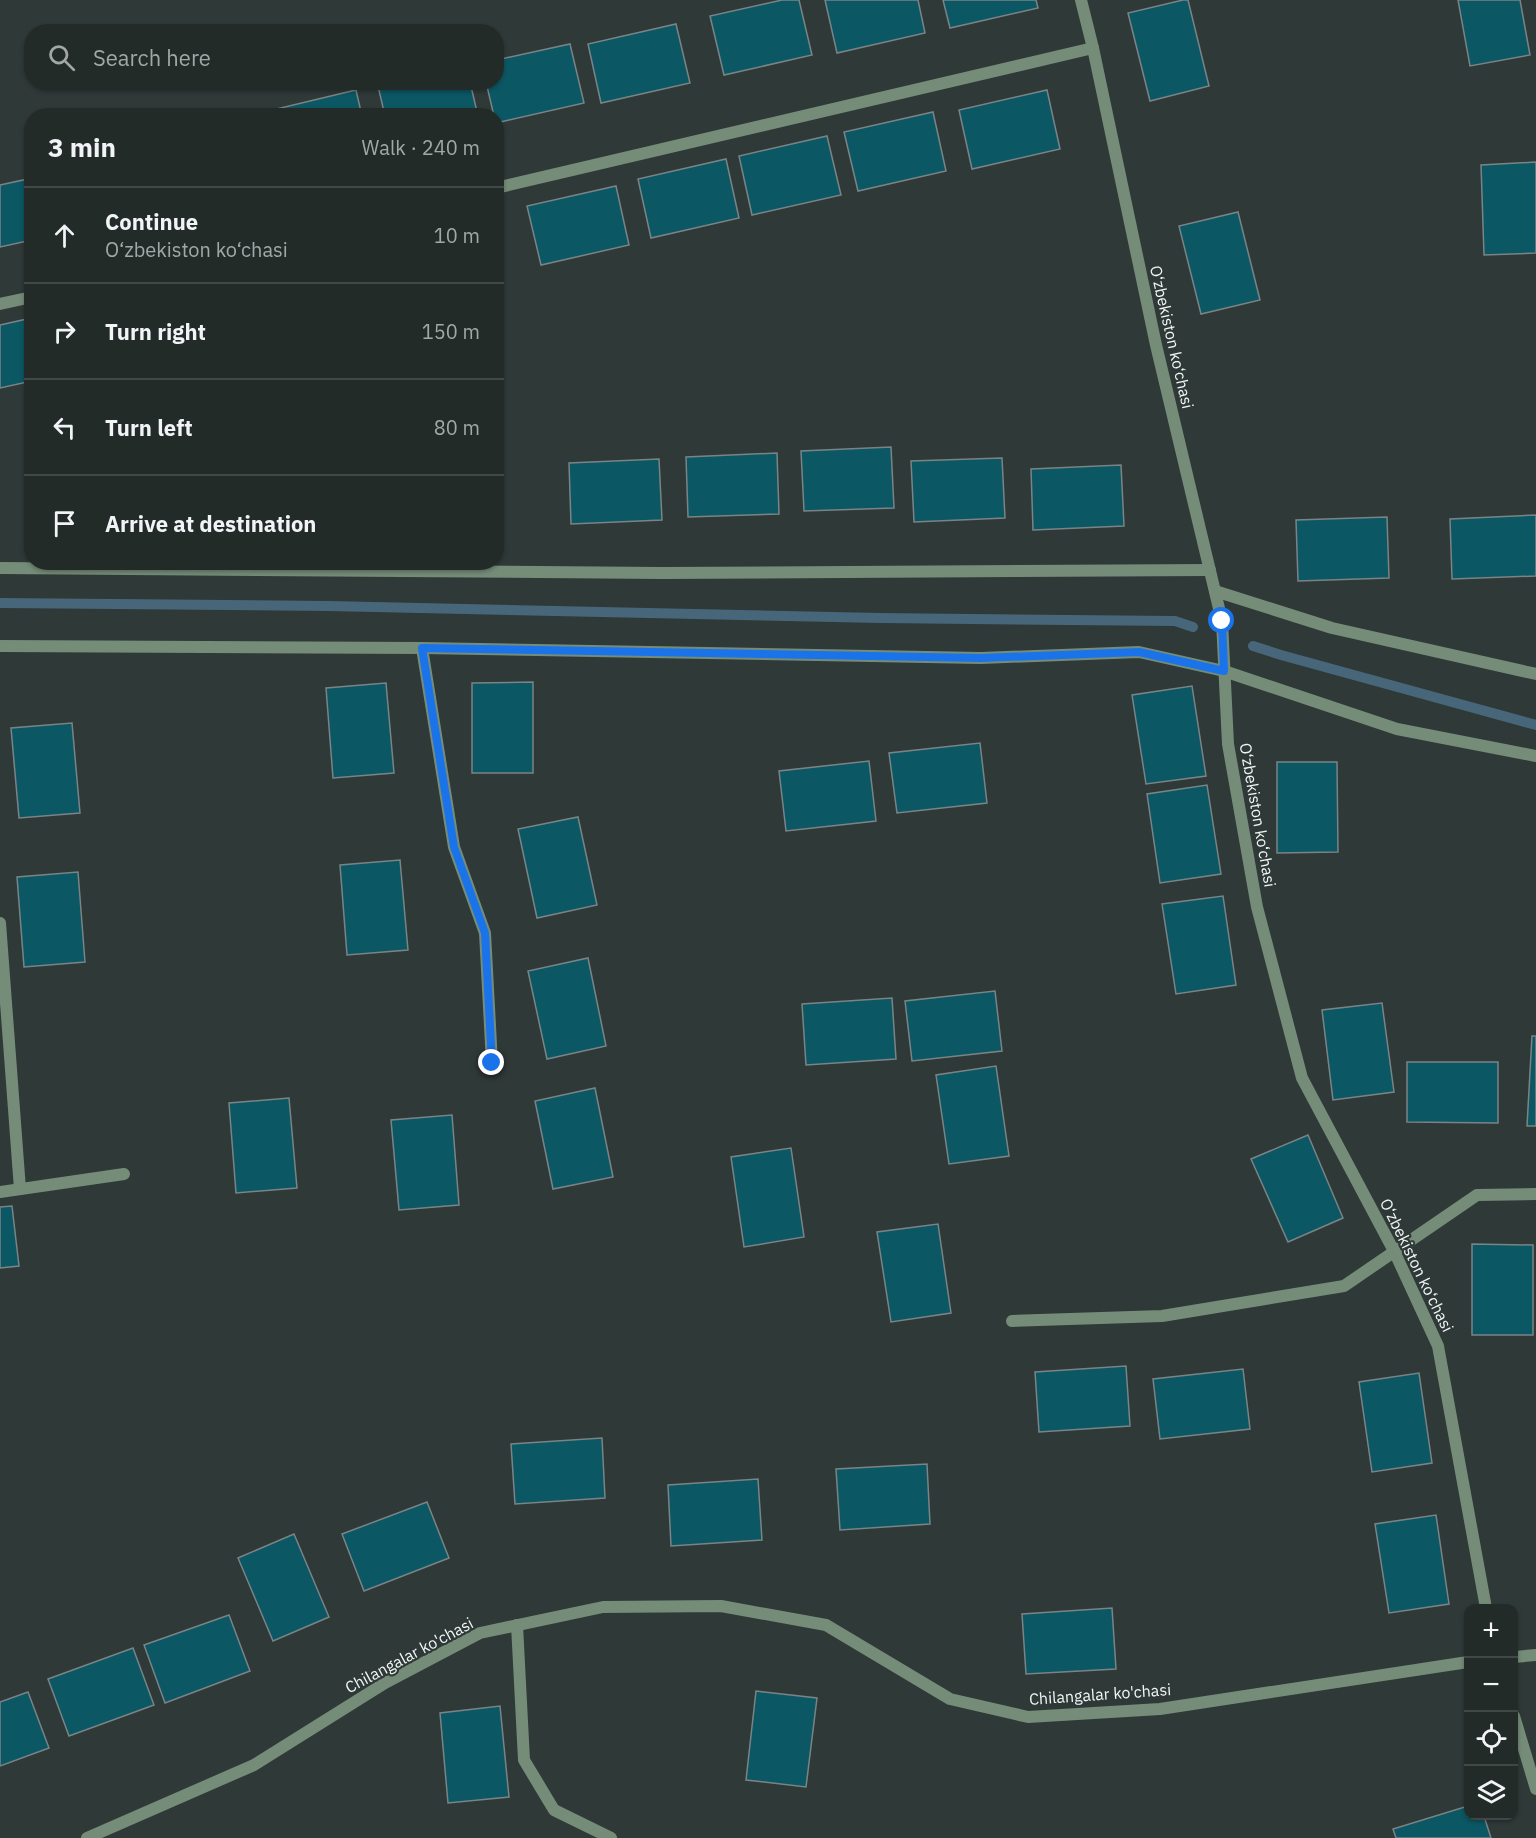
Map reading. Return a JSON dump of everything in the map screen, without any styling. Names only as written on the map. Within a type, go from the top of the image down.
[{"type":"street","name":"O‘zbekiston ko‘chasi","points":[[1081,0],[1094,48],[1154,333],[1222,621],[1228,744],[1257,907],[1302,1078],[1395,1253],[1438,1346],[1485,1604]]},
{"type":"street","points":[[504,186],[1094,48]]},
{"type":"street","points":[[0,304],[24,299]]},
{"type":"street","points":[[0,568],[24,568]]},
{"type":"street","points":[[265,570],[662,573],[1210,570]]},
{"type":"street","points":[[1215,591],[1332,628],[1536,674]]},
{"type":"street","points":[[0,646],[422,648],[981,658],[1139,652],[1224,671],[1397,729],[1536,756]]},
{"type":"street","points":[[422,648],[454,847],[485,933],[492,1063]]},
{"type":"street","points":[[0,923],[20,1189]]},
{"type":"street","points":[[0,1192],[124,1174]]},
{"type":"street","points":[[1012,1321],[1162,1316],[1344,1287],[1477,1195],[1536,1194]]},
{"type":"street","name":"Chilangalar ko'chasi","points":[[87,1838],[254,1765],[385,1683],[480,1633],[603,1607],[721,1606],[826,1625],[950,1699],[1028,1717],[1160,1708],[1464,1663]]},
{"type":"street","points":[[517,1625],[524,1760],[554,1810],[611,1838]]},
{"type":"street","points":[[1518,1657],[1536,1655]]},
{"type":"street","points":[[1518,1729],[1536,1789]]},
{"type":"building","points":[[782,0],[799,0],[812,55],[724,75],[710,16]]},
{"type":"building","points":[[825,0],[918,0],[925,33],[837,53]]},
{"type":"building","points":[[943,0],[1036,0],[1038,8],[950,28]]},
{"type":"building","points":[[1188,0],[1209,86],[1150,101],[1128,13]]},
{"type":"building","points":[[1458,0],[1520,0],[1530,55],[1470,66]]},
{"type":"building","points":[[676,24],[690,83],[601,103],[588,44]]},
{"type":"building","points":[[570,44],[584,103],[504,121],[504,108],[492,108],[488,90],[504,90],[504,58]]},
{"type":"building","points":[[356,90],[360,108],[281,108]]},
{"type":"building","points":[[379,90],[472,90],[476,108],[383,108]]},
{"type":"building","points":[[1047,90],[1060,149],[972,169],[959,110]]},
{"type":"building","points":[[933,112],[946,171],[858,191],[844,132]]},
{"type":"building","points":[[827,136],[841,195],[752,215],[739,156]]},
{"type":"building","points":[[726,159],[739,218],[651,238],[638,179]]},
{"type":"building","points":[[1536,162],[1536,253],[1484,255],[1481,165]]},
{"type":"building","points":[[24,180],[24,242],[0,247],[0,185]]},
{"type":"building","points":[[616,186],[629,245],[541,265],[527,206]]},
{"type":"building","points":[[1238,212],[1260,300],[1201,314],[1179,226]]},
{"type":"building","points":[[24,320],[24,383],[0,388],[0,325]]},
{"type":"building","points":[[891,447],[894,508],[804,511],[801,451]]},
{"type":"building","points":[[777,453],[779,514],[688,517],[686,457]]},
{"type":"building","points":[[1002,458],[1005,518],[914,522],[911,461]]},
{"type":"building","points":[[659,459],[662,520],[571,524],[569,463]]},
{"type":"building","points":[[1121,465],[1124,526],[1033,530],[1031,469]]},
{"type":"building","points":[[1536,515],[1536,576],[1452,579],[1450,519]]},
{"type":"building","points":[[1387,517],[1389,578],[1298,581],[1296,520]]},
{"type":"building","points":[[533,682],[533,773],[472,773],[472,683]]},
{"type":"building","points":[[386,683],[394,773],[333,778],[326,688]]},
{"type":"building","points":[[1192,686],[1206,776],[1146,784],[1132,695]]},
{"type":"building","points":[[72,723],[80,813],[19,818],[11,728]]},
{"type":"building","points":[[980,743],[987,803],[897,813],[889,753]]},
{"type":"building","points":[[869,761],[876,821],[786,831],[779,771]]},
{"type":"building","points":[[1277,762],[1337,762],[1338,852],[1277,853]]},
{"type":"building","points":[[1207,785],[1221,874],[1160,883],[1147,794]]},
{"type":"building","points":[[578,817],[597,905],[537,918],[518,829]]},
{"type":"building","points":[[400,860],[408,950],[347,955],[340,865]]},
{"type":"building","points":[[78,872],[85,962],[24,967],[17,877]]},
{"type":"building","points":[[1223,896],[1236,985],[1176,994],[1162,904]]},
{"type":"building","points":[[588,958],[606,1046],[547,1059],[528,971]]},
{"type":"building","points":[[995,991],[1002,1051],[912,1061],[905,1001]]},
{"type":"building","points":[[892,998],[896,1059],[806,1065],[802,1004]]},
{"type":"building","points":[[1382,1003],[1394,1092],[1333,1100],[1322,1010]]},
{"type":"building","points":[[1532,1036],[1536,1036],[1536,1126],[1527,1126]]},
{"type":"building","points":[[1407,1062],[1498,1062],[1498,1123],[1407,1122]]},
{"type":"building","points":[[996,1066],[1009,1156],[949,1164],[936,1075]]},
{"type":"building","points":[[595,1088],[613,1177],[553,1189],[535,1101]]},
{"type":"building","points":[[289,1098],[297,1188],[236,1193],[229,1103]]},
{"type":"building","points":[[452,1115],[459,1205],[399,1210],[391,1120]]},
{"type":"building","points":[[1308,1135],[1343,1218],[1288,1242],[1251,1159]]},
{"type":"building","points":[[791,1148],[804,1237],[744,1247],[731,1157]]},
{"type":"building","points":[[12,1206],[19,1266],[0,1268],[0,1207]]},
{"type":"building","points":[[938,1224],[951,1313],[891,1322],[877,1232]]},
{"type":"building","points":[[1472,1244],[1533,1245],[1533,1335],[1472,1335]]},
{"type":"building","points":[[1126,1366],[1130,1426],[1039,1432],[1035,1372]]},
{"type":"building","points":[[1243,1369],[1250,1429],[1160,1439],[1153,1379]]},
{"type":"building","points":[[1419,1373],[1432,1463],[1372,1472],[1359,1382]]},
{"type":"building","points":[[602,1438],[605,1498],[515,1504],[511,1444]]},
{"type":"building","points":[[927,1464],[930,1524],[840,1530],[836,1469]]},
{"type":"building","points":[[758,1479],[762,1540],[671,1546],[668,1485]]},
{"type":"building","points":[[427,1502],[449,1558],[364,1591],[342,1534]]},
{"type":"building","points":[[1436,1515],[1449,1604],[1389,1613],[1375,1524]]},
{"type":"building","points":[[294,1534],[329,1617],[273,1641],[238,1558]]},
{"type":"building","points":[[1112,1608],[1116,1669],[1026,1674],[1022,1614]]},
{"type":"building","points":[[229,1615],[250,1671],[165,1703],[144,1645]]},
{"type":"building","points":[[133,1648],[154,1705],[69,1736],[48,1679]]},
{"type":"building","points":[[756,1691],[817,1698],[806,1787],[746,1780]]},
{"type":"building","points":[[28,1692],[49,1748],[0,1766],[0,1702]]},
{"type":"building","points":[[500,1706],[509,1797],[448,1803],[440,1713]]},
{"type":"building","points":[[1464,1807],[1464,1820],[1485,1820],[1491,1838],[1396,1838],[1393,1829]]},
{"type":"waterway","points":[[0,603],[329,606],[880,618],[1175,621],[1193,627]]},
{"type":"waterway","points":[[1253,646],[1536,725]]},
{"type":"route","points":[[492,1063],[485,933],[454,847],[422,648],[981,658],[1139,652],[1224,671],[1222,621]]}]
